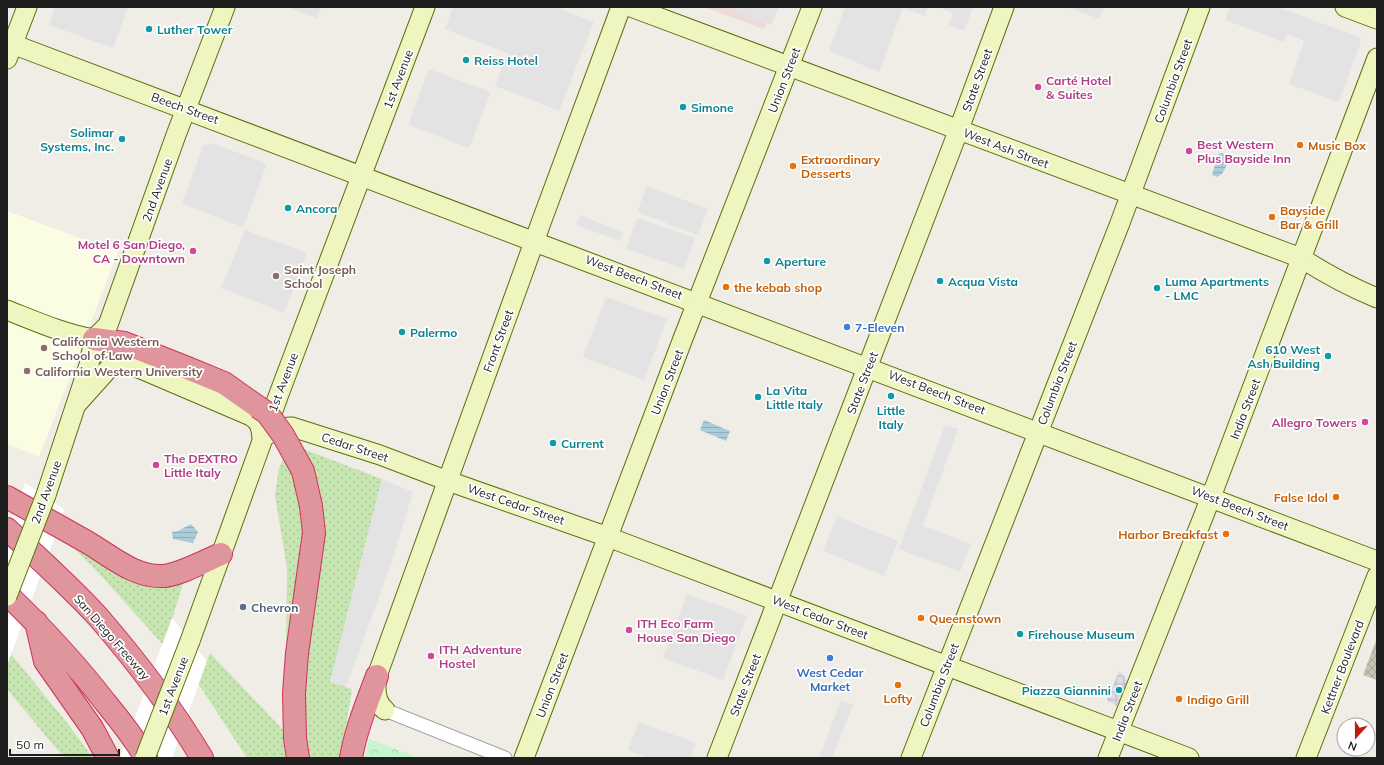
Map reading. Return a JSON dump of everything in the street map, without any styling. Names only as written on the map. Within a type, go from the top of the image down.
[{"type":"highway","points":[[103,335],[224,383],[267,413],[283,435],[303,471],[311,506],[314,533],[296,653],[294,693],[295,738],[298,758]]},
{"type":"highway","points":[[7,497],[93,546],[126,567],[145,573],[164,576],[176,574],[221,554]]},
{"type":"highway","name":"San Diego Freeway","points":[[7,529],[52,570],[103,624],[138,665],[171,710],[202,758]]},
{"type":"highway","points":[[7,595],[35,621],[79,669],[135,740],[146,758]]},
{"type":"highway","points":[[35,621],[45,661],[92,728],[108,758]]},
{"type":"highway","points":[[351,758],[360,720],[378,676]]},
{"type":"main road","points":[[9,48],[27,7]]},
{"type":"main road","name":"2nd Avenue","points":[[7,595],[46,495],[76,405],[101,364],[103,335],[225,7]]},
{"type":"main road","name":"1st Avenue","points":[[146,758],[190,641],[262,438],[425,7]]},
{"type":"main road","name":"Front Street","points":[[385,710],[381,707],[378,699],[376,689],[378,676],[535,240],[621,7]]},
{"type":"main road","name":"West Ash Street","points":[[631,7],[1301,258],[1328,275],[1377,298]]},
{"type":"main road","name":"Union Street","points":[[524,758],[812,7]]},
{"type":"main road","name":"State Street","points":[[717,758],[959,130],[1004,7]]},
{"type":"main road","name":"Columbia Street","points":[[911,758],[1131,195],[1200,7]]},
{"type":"main road","points":[[1345,7],[1377,19]]},
{"type":"main road","name":"Beech Street","points":[[9,48],[187,109],[362,174]]},
{"type":"main road","name":"India Street","points":[[1108,758],[1211,497],[1377,58]]},
{"type":"main road","name":"West Beech Street","points":[[362,174],[1377,561]]},
{"type":"main road","points":[[7,310],[80,337],[103,335]]},
{"type":"main road","points":[[76,405],[107,369],[115,364],[121,363],[156,374],[187,390],[251,416],[258,420],[261,427],[262,438]]},
{"type":"main road","name":"Cedar Street","points":[[262,438],[284,426],[297,428],[380,455],[448,481]]},
{"type":"main road","name":"West Cedar Street","points":[[448,481],[608,537],[1119,730],[1189,758]]},
{"type":"main road","name":"Kettner Boulevard","points":[[1306,758],[1377,576]]},
{"type":"street","points":[[385,710],[505,758]]},
{"type":"shaded area","points":[[55,7],[128,7],[113,48],[49,25]]},
{"type":"shaded area","points":[[288,7],[321,7],[317,18]]},
{"type":"shaded area","points":[[453,7],[555,7],[594,22],[559,111],[495,86],[507,53],[445,29]]},
{"type":"shaded area","points":[[704,7],[772,7],[764,29]]},
{"type":"shaded area","points":[[735,7],[779,7],[771,25],[733,10]]},
{"type":"shaded area","points":[[845,7],[928,7],[925,16],[903,8],[879,72],[829,51]]},
{"type":"shaded area","points":[[938,7],[973,7],[964,31],[949,25],[953,13]]},
{"type":"shaded area","points":[[1068,7],[1104,7],[1099,19]]},
{"type":"shaded area","points":[[1230,7],[1277,7],[1359,37],[1361,42],[1339,102],[1289,84],[1304,41],[1287,34],[1284,42],[1225,20]]},
{"type":"shaded area","points":[[429,69],[491,92],[469,148],[408,125]]},
{"type":"shaded area","points":[[212,143],[267,164],[243,227],[182,204],[203,146]]},
{"type":"shaded area","points":[[647,186],[708,209],[698,235],[637,212]]},
{"type":"shaded area","name":"California Western School of Law","points":[[7,211],[118,252],[39,457],[7,444]]},
{"type":"shaded area","points":[[580,215],[623,232],[620,241],[576,225]]},
{"type":"shaded area","points":[[637,218],[695,238],[684,269],[626,249]]},
{"type":"shaded area","points":[[245,230],[307,253],[284,313],[221,288]]},
{"type":"shaded area","points":[[606,297],[667,319],[644,380],[583,357]]},
{"type":"shaded area","points":[[945,425],[958,429],[923,526],[971,544],[960,572],[899,549]]},
{"type":"shaded area","points":[[382,479],[413,492],[391,564],[346,687],[330,682]]},
{"type":"shaded area","points":[[837,516],[898,541],[884,576],[823,551]]},
{"type":"shaded area","points":[[687,594],[747,616],[723,680],[663,658]]},
{"type":"shaded area","points":[[1377,638],[1377,680],[1363,675]]},
{"type":"shaded area","name":"Piazza Giannini","points":[[1119,671],[1127,681],[1128,688],[1119,708],[1107,700]]},
{"type":"shaded area","points":[[841,700],[853,705],[832,758],[819,758]]},
{"type":"shaded area","points":[[639,722],[696,743],[691,758],[649,758],[628,750]]},
{"type":"green space","points":[[290,444],[382,479],[330,682],[352,689],[341,758],[309,758],[305,733],[304,683],[306,541],[295,758],[247,758],[200,686],[96,570],[59,534],[165,584],[183,584],[172,619],[207,661],[210,653],[285,732],[287,568],[275,495],[279,468]]},
{"type":"green space","points":[[11,654],[68,724],[93,758],[64,758],[7,689],[7,665]]},
{"type":"green space","points":[[369,739],[420,758],[365,758]]},
{"type":"water","points":[[1222,153],[1227,155],[1230,159],[1222,174],[1217,177],[1212,175],[1218,154]]},
{"type":"water","points":[[704,420],[730,431],[726,441],[700,430]]},
{"type":"water","points":[[191,524],[198,532],[193,543],[173,539],[172,532],[178,531]]},
{"type":"pier","points":[[25,483],[65,510],[7,665],[7,530]]},
{"type":"pier","points":[[172,618],[207,661],[172,758],[120,758]]},
{"type":"place","name":"Luther Tower","points":[[149,29]]},
{"type":"place","name":"Reiss Hotel","points":[[466,60]]},
{"type":"place","name":"Carté Hotel & Suites","points":[[1038,87]]},
{"type":"place","name":"Simone","points":[[683,107]]},
{"type":"place","name":"Solimar Systems, Inc.","points":[[122,139]]},
{"type":"place","name":"Music Box","points":[[1300,145]]},
{"type":"place","name":"Best Western Plus Bayside Inn","points":[[1189,151]]},
{"type":"place","name":"Extraordinary Desserts","points":[[793,166]]},
{"type":"place","name":"Ancora","points":[[288,208]]},
{"type":"place","name":"Bayside Bar & Grill","points":[[1272,217]]},
{"type":"place","name":"Motel 6 San Diego, CA - Downtown","points":[[193,251]]},
{"type":"place","name":"Aperture","points":[[767,261]]},
{"type":"place","name":"Saint Joseph School","points":[[276,276]]},
{"type":"place","name":"Acqua Vista","points":[[940,281]]},
{"type":"place","name":"the kebab shop","points":[[726,287]]},
{"type":"place","name":"Luma Apartments - LMC","points":[[1157,288]]},
{"type":"place","name":"7-Eleven","points":[[847,327]]},
{"type":"place","name":"Palermo","points":[[402,332]]},
{"type":"place","name":"California Western School of Law","points":[[44,348]]},
{"type":"place","name":"610 West Ash Building","points":[[1328,356]]},
{"type":"place","name":"California Western University","points":[[27,371]]},
{"type":"place","name":"Little Italy","points":[[891,396]]},
{"type":"place","name":"La Vita Little Italy","points":[[758,397]]},
{"type":"place","name":"Allegro Towers","points":[[1365,422]]},
{"type":"place","name":"Current","points":[[553,443]]},
{"type":"place","name":"The DEXTRO Little Italy","points":[[156,465]]},
{"type":"place","name":"False Idol","points":[[1336,497]]},
{"type":"place","name":"Harbor Breakfast","points":[[1226,534]]},
{"type":"place","name":"Chevron","points":[[243,607]]},
{"type":"place","name":"Queenstown","points":[[921,618]]},
{"type":"place","name":"ITH Eco Farm House San Diego","points":[[629,630]]},
{"type":"place","name":"Firehouse Museum","points":[[1020,634]]},
{"type":"place","name":"ITH Adventure Hostel","points":[[431,656]]},
{"type":"place","name":"West Cedar Market","points":[[830,658]]},
{"type":"place","name":"Lofty","points":[[898,685]]},
{"type":"place","name":"Piazza Giannini","points":[[1119,690]]},
{"type":"place","name":"Indigo Grill","points":[[1179,699]]}]
